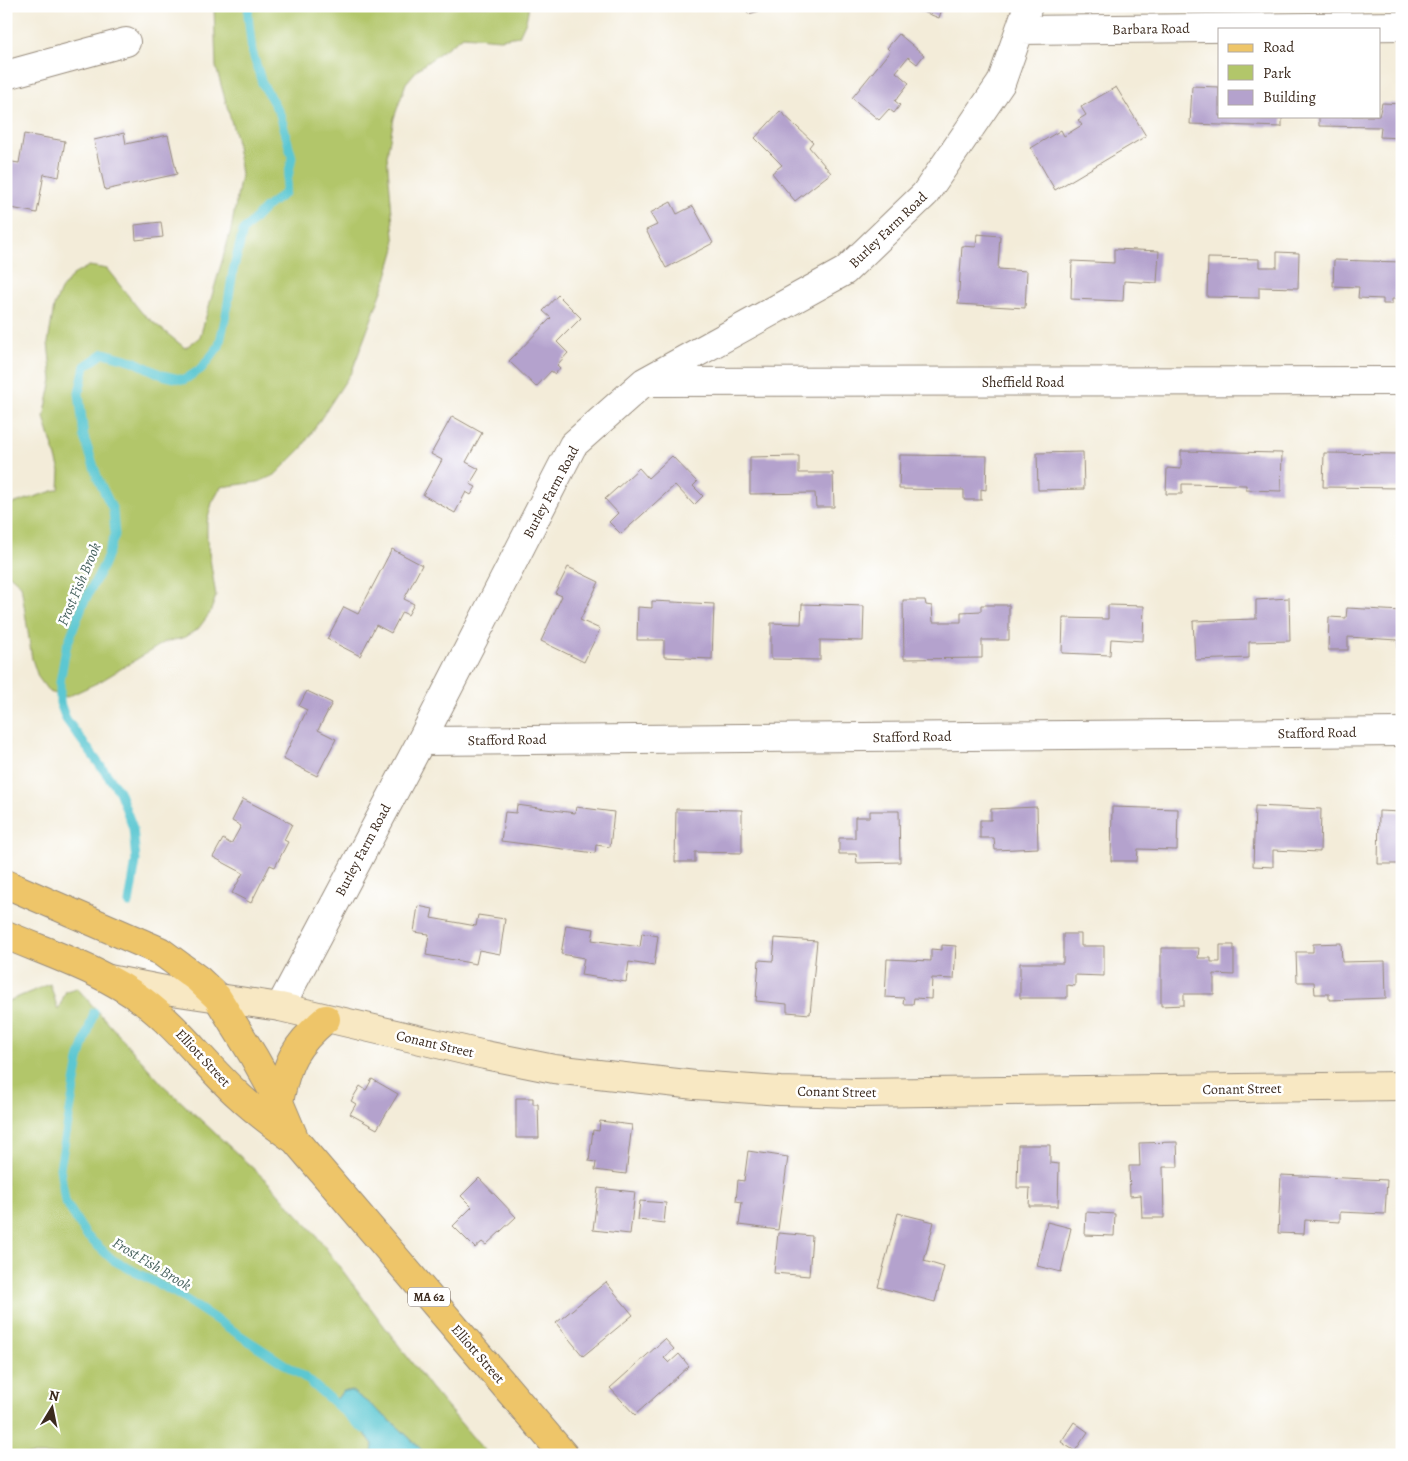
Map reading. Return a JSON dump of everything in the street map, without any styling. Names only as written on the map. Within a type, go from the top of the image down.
[{"type":"main road","name":"Conant Street","points":[[6,884],[160,951],[280,1007]]},
{"type":"main road","name":"Conant Street","points":[[6,935],[110,979],[161,989],[280,1007],[485,1055],[554,1069],[695,1085],[780,1091],[855,1093],[1402,1086]]},
{"type":"main road","name":"Elliott Street","points":[[160,951],[198,978],[217,997],[279,1102],[295,1140]]},
{"type":"main road","name":"Elliott Street","points":[[110,979],[143,1001],[175,1028],[237,1094],[261,1115],[295,1140],[564,1455]]},
{"type":"main road","points":[[279,1102],[285,1075],[295,1052],[308,1034],[326,1019]]},
{"type":"street","name":"Barbara Road","points":[[1024,18],[1402,26]]},
{"type":"street","name":"Burley Farm Road","points":[[280,1007],[422,741],[573,445],[644,382],[845,272],[926,194],[1001,83],[1024,18]]},
{"type":"street","points":[[6,75],[126,42]]},
{"type":"street","name":"Sheffield Road","points":[[644,382],[1402,381]]},
{"type":"street","name":"Stafford Road","points":[[422,741],[1402,732]]},
{"type":"green space","points":[[214,6],[529,6],[526,21],[519,36],[500,39],[463,36],[418,69],[406,83],[394,118],[387,155],[395,248],[385,283],[352,371],[301,449],[275,475],[258,482],[221,487],[212,503],[207,522],[207,540],[216,596],[210,613],[198,629],[183,638],[165,642],[101,681],[67,697],[49,692],[38,677],[32,659],[21,585],[6,572],[6,506],[59,489],[60,471],[44,417],[52,380],[48,343],[54,306],[61,290],[73,275],[89,266],[107,269],[142,313],[185,348],[200,337],[231,230],[241,175],[236,138],[216,67]]},
{"type":"green space","points":[[50,984],[58,1010],[66,991],[77,988],[163,1085],[270,1184],[315,1234],[430,1387],[488,1455],[427,1455],[398,1427],[351,1391],[343,1391],[336,1400],[345,1408],[373,1444],[372,1455],[6,1455],[6,1002]]},
{"type":"water","points":[[343,1391],[352,1391],[371,1405],[398,1427],[427,1455],[372,1455],[373,1444],[345,1408],[336,1400]]},
{"type":"building","points":[[746,6],[767,6],[768,9],[748,14]]},
{"type":"building","points":[[908,6],[943,6],[939,18]]},
{"type":"building","points":[[899,34],[924,55],[917,64],[908,57],[896,72],[909,83],[895,101],[900,105],[894,113],[889,109],[879,120],[852,98],[890,51],[887,48]]},
{"type":"building","points":[[1192,86],[1218,87],[1218,118],[1282,118],[1282,127],[1190,124]]},
{"type":"building","points":[[1116,87],[1146,136],[1055,190],[1031,148],[1061,130],[1064,136],[1082,125],[1078,120],[1086,115],[1081,107]]},
{"type":"building","points":[[1382,103],[1402,104],[1402,138],[1380,137],[1381,127],[1319,126],[1319,118],[1380,118]]},
{"type":"building","points":[[780,111],[813,142],[809,147],[831,173],[795,201],[772,173],[782,165],[755,138]]},
{"type":"building","points":[[124,133],[126,144],[168,135],[177,174],[105,190],[94,140]]},
{"type":"building","points":[[24,134],[65,141],[59,177],[44,174],[37,213],[6,207],[6,161],[19,163]]},
{"type":"building","points":[[671,202],[677,214],[693,206],[713,243],[666,268],[646,230],[657,225],[650,213]]},
{"type":"building","points":[[161,222],[163,237],[136,240],[135,225]]},
{"type":"building","points":[[977,234],[1000,236],[998,269],[1027,271],[1025,308],[958,304],[962,246],[976,247]]},
{"type":"building","points":[[1114,249],[1159,251],[1157,283],[1124,281],[1123,301],[1071,299],[1072,261],[1114,263]]},
{"type":"building","points":[[1277,252],[1299,253],[1298,288],[1259,287],[1259,298],[1207,297],[1208,258],[1259,259],[1259,267],[1277,267]]},
{"type":"building","points":[[1334,260],[1402,262],[1402,299],[1392,299],[1392,304],[1383,304],[1383,299],[1358,298],[1359,287],[1333,286]]},
{"type":"building","points":[[558,295],[581,318],[557,342],[568,353],[557,365],[560,368],[555,374],[551,371],[536,387],[509,361],[551,318],[543,311]]},
{"type":"building","points":[[452,416],[482,433],[466,462],[479,469],[470,484],[476,487],[471,495],[466,492],[455,513],[423,495],[442,460],[431,454]]},
{"type":"building","points":[[1181,451],[1282,453],[1281,491],[1246,490],[1246,485],[1182,484],[1182,494],[1166,494],[1167,468],[1181,469]]},
{"type":"building","points":[[1083,452],[1084,489],[1038,490],[1037,453]]},
{"type":"building","points":[[1324,453],[1402,454],[1402,488],[1323,487]]},
{"type":"building","points":[[900,455],[987,456],[986,490],[981,489],[981,500],[964,500],[964,490],[899,489]]},
{"type":"building","points":[[672,456],[697,482],[693,486],[703,496],[694,505],[675,485],[621,534],[609,522],[618,513],[605,499],[639,468],[648,478]]},
{"type":"building","points":[[799,456],[799,473],[833,473],[834,507],[816,507],[815,493],[750,494],[750,457]]},
{"type":"building","points":[[392,549],[422,565],[404,599],[414,604],[408,615],[402,612],[391,633],[376,625],[360,656],[327,639],[344,607],[358,614]]},
{"type":"building","points":[[568,567],[599,582],[580,620],[600,629],[584,662],[541,641],[562,596],[555,593]]},
{"type":"building","points":[[1289,598],[1290,641],[1249,642],[1249,658],[1195,660],[1193,621],[1256,619],[1256,600]]},
{"type":"building","points":[[903,600],[925,600],[926,605],[932,606],[933,622],[961,622],[961,612],[981,611],[981,605],[1009,605],[1009,640],[982,640],[982,658],[904,659]]},
{"type":"building","points":[[652,601],[714,604],[712,659],[664,657],[664,640],[637,640],[638,607],[652,608]]},
{"type":"building","points":[[802,604],[864,606],[863,641],[820,640],[820,660],[771,659],[771,623],[801,624]]},
{"type":"building","points":[[1108,605],[1144,606],[1143,641],[1111,639],[1110,655],[1062,653],[1063,618],[1108,619]]},
{"type":"building","points":[[1347,608],[1402,611],[1402,653],[1398,652],[1398,640],[1348,637],[1348,650],[1328,650],[1329,617],[1346,618]]},
{"type":"building","points":[[307,691],[332,703],[318,730],[336,739],[317,776],[283,759],[307,710],[299,706]]},
{"type":"building","points":[[243,799],[292,824],[284,840],[288,842],[275,867],[270,865],[251,903],[232,893],[243,873],[213,857],[223,839],[231,844],[241,826],[232,821]]},
{"type":"building","points":[[517,805],[575,813],[576,807],[614,812],[610,847],[596,845],[595,853],[501,841],[505,812],[516,813]]},
{"type":"building","points":[[1255,806],[1321,809],[1320,852],[1273,850],[1273,867],[1253,866]]},
{"type":"building","points":[[1037,807],[1038,848],[995,850],[994,838],[980,838],[980,820],[991,820],[991,809]]},
{"type":"building","points":[[1112,807],[1178,809],[1177,850],[1138,849],[1137,861],[1111,861]]},
{"type":"building","points":[[676,809],[742,810],[742,853],[695,852],[695,862],[675,862]]},
{"type":"building","points":[[870,811],[899,811],[900,862],[857,863],[856,854],[839,854],[839,838],[855,838],[855,817],[870,817]]},
{"type":"building","points":[[1379,811],[1402,812],[1402,864],[1378,864]]},
{"type":"building","points":[[418,906],[433,909],[431,918],[476,926],[478,915],[505,919],[500,954],[479,950],[476,964],[426,955],[429,934],[414,932]]},
{"type":"building","points":[[566,925],[594,929],[592,940],[640,947],[642,933],[658,936],[654,966],[629,962],[626,982],[581,975],[584,958],[561,954]]},
{"type":"building","points":[[1063,934],[1081,934],[1081,946],[1104,946],[1104,976],[1075,975],[1075,986],[1067,985],[1067,998],[1020,998],[1020,963],[1063,963]]},
{"type":"building","points":[[775,938],[817,941],[810,1014],[787,1012],[787,1004],[756,1001],[759,960],[773,961]]},
{"type":"building","points":[[1341,943],[1342,962],[1385,961],[1386,998],[1329,1000],[1329,994],[1315,994],[1314,982],[1297,982],[1296,952],[1313,952],[1313,944]]},
{"type":"building","points":[[942,945],[956,946],[954,979],[932,978],[931,999],[914,998],[913,1004],[903,1004],[904,998],[885,997],[887,959],[931,961],[931,949],[942,950]]},
{"type":"building","points":[[1220,945],[1234,945],[1234,975],[1214,974],[1214,994],[1184,994],[1184,1005],[1161,1006],[1161,948],[1199,948],[1198,958],[1211,958],[1211,962],[1220,962]]},
{"type":"building","points":[[372,1079],[398,1094],[377,1129],[350,1114],[356,1104],[351,1101],[360,1086],[366,1090]]},
{"type":"building","points":[[516,1098],[533,1098],[533,1104],[538,1104],[539,1138],[516,1138]]},
{"type":"building","points":[[600,1121],[632,1125],[626,1174],[595,1170],[596,1162],[589,1161],[593,1130],[599,1131]]},
{"type":"building","points":[[1177,1142],[1178,1167],[1163,1167],[1164,1218],[1142,1218],[1141,1195],[1130,1196],[1129,1166],[1140,1166],[1139,1143]]},
{"type":"building","points":[[1018,1145],[1050,1145],[1050,1163],[1059,1164],[1058,1206],[1029,1206],[1030,1188],[1017,1188]]},
{"type":"building","points":[[748,1151],[788,1157],[778,1230],[739,1225],[742,1202],[736,1201],[738,1180],[744,1181]]},
{"type":"building","points":[[1281,1175],[1387,1180],[1385,1214],[1340,1212],[1340,1222],[1305,1220],[1304,1234],[1278,1233]]},
{"type":"building","points":[[479,1178],[516,1217],[486,1245],[482,1242],[475,1248],[453,1226],[472,1207],[461,1196]]},
{"type":"building","points":[[598,1188],[635,1192],[630,1234],[593,1230]]},
{"type":"building","points":[[640,1201],[666,1203],[664,1223],[638,1220]]},
{"type":"building","points":[[1086,1212],[1115,1214],[1114,1236],[1085,1235]]},
{"type":"building","points":[[898,1213],[934,1222],[924,1261],[944,1267],[935,1302],[878,1287]]},
{"type":"building","points":[[1047,1222],[1071,1228],[1061,1272],[1037,1266]]},
{"type":"building","points":[[778,1233],[812,1236],[809,1276],[774,1273]]},
{"type":"building","points":[[606,1282],[633,1315],[583,1356],[556,1323]]},
{"type":"building","points":[[665,1339],[674,1349],[664,1358],[669,1363],[679,1354],[689,1366],[635,1415],[610,1388]]},
{"type":"building","points":[[1074,1422],[1088,1432],[1075,1451],[1061,1442]]},
{"type":"waterway","name":"Frost Fish Brook","points":[[129,903],[136,861],[133,828],[119,791],[66,719],[60,703],[60,682],[66,648],[83,604],[104,564],[115,535],[113,510],[98,479],[84,437],[79,393],[85,366],[104,353],[133,361],[162,375],[184,380],[201,369],[219,346],[233,271],[243,231],[265,208],[285,193],[292,157],[280,114],[262,83],[252,51],[248,15],[249,6]]},
{"type":"waterway","name":"Frost Fish Brook","points":[[94,1012],[79,1060],[60,1168],[65,1201],[86,1235],[113,1260],[177,1294],[307,1379],[364,1429]]}]
